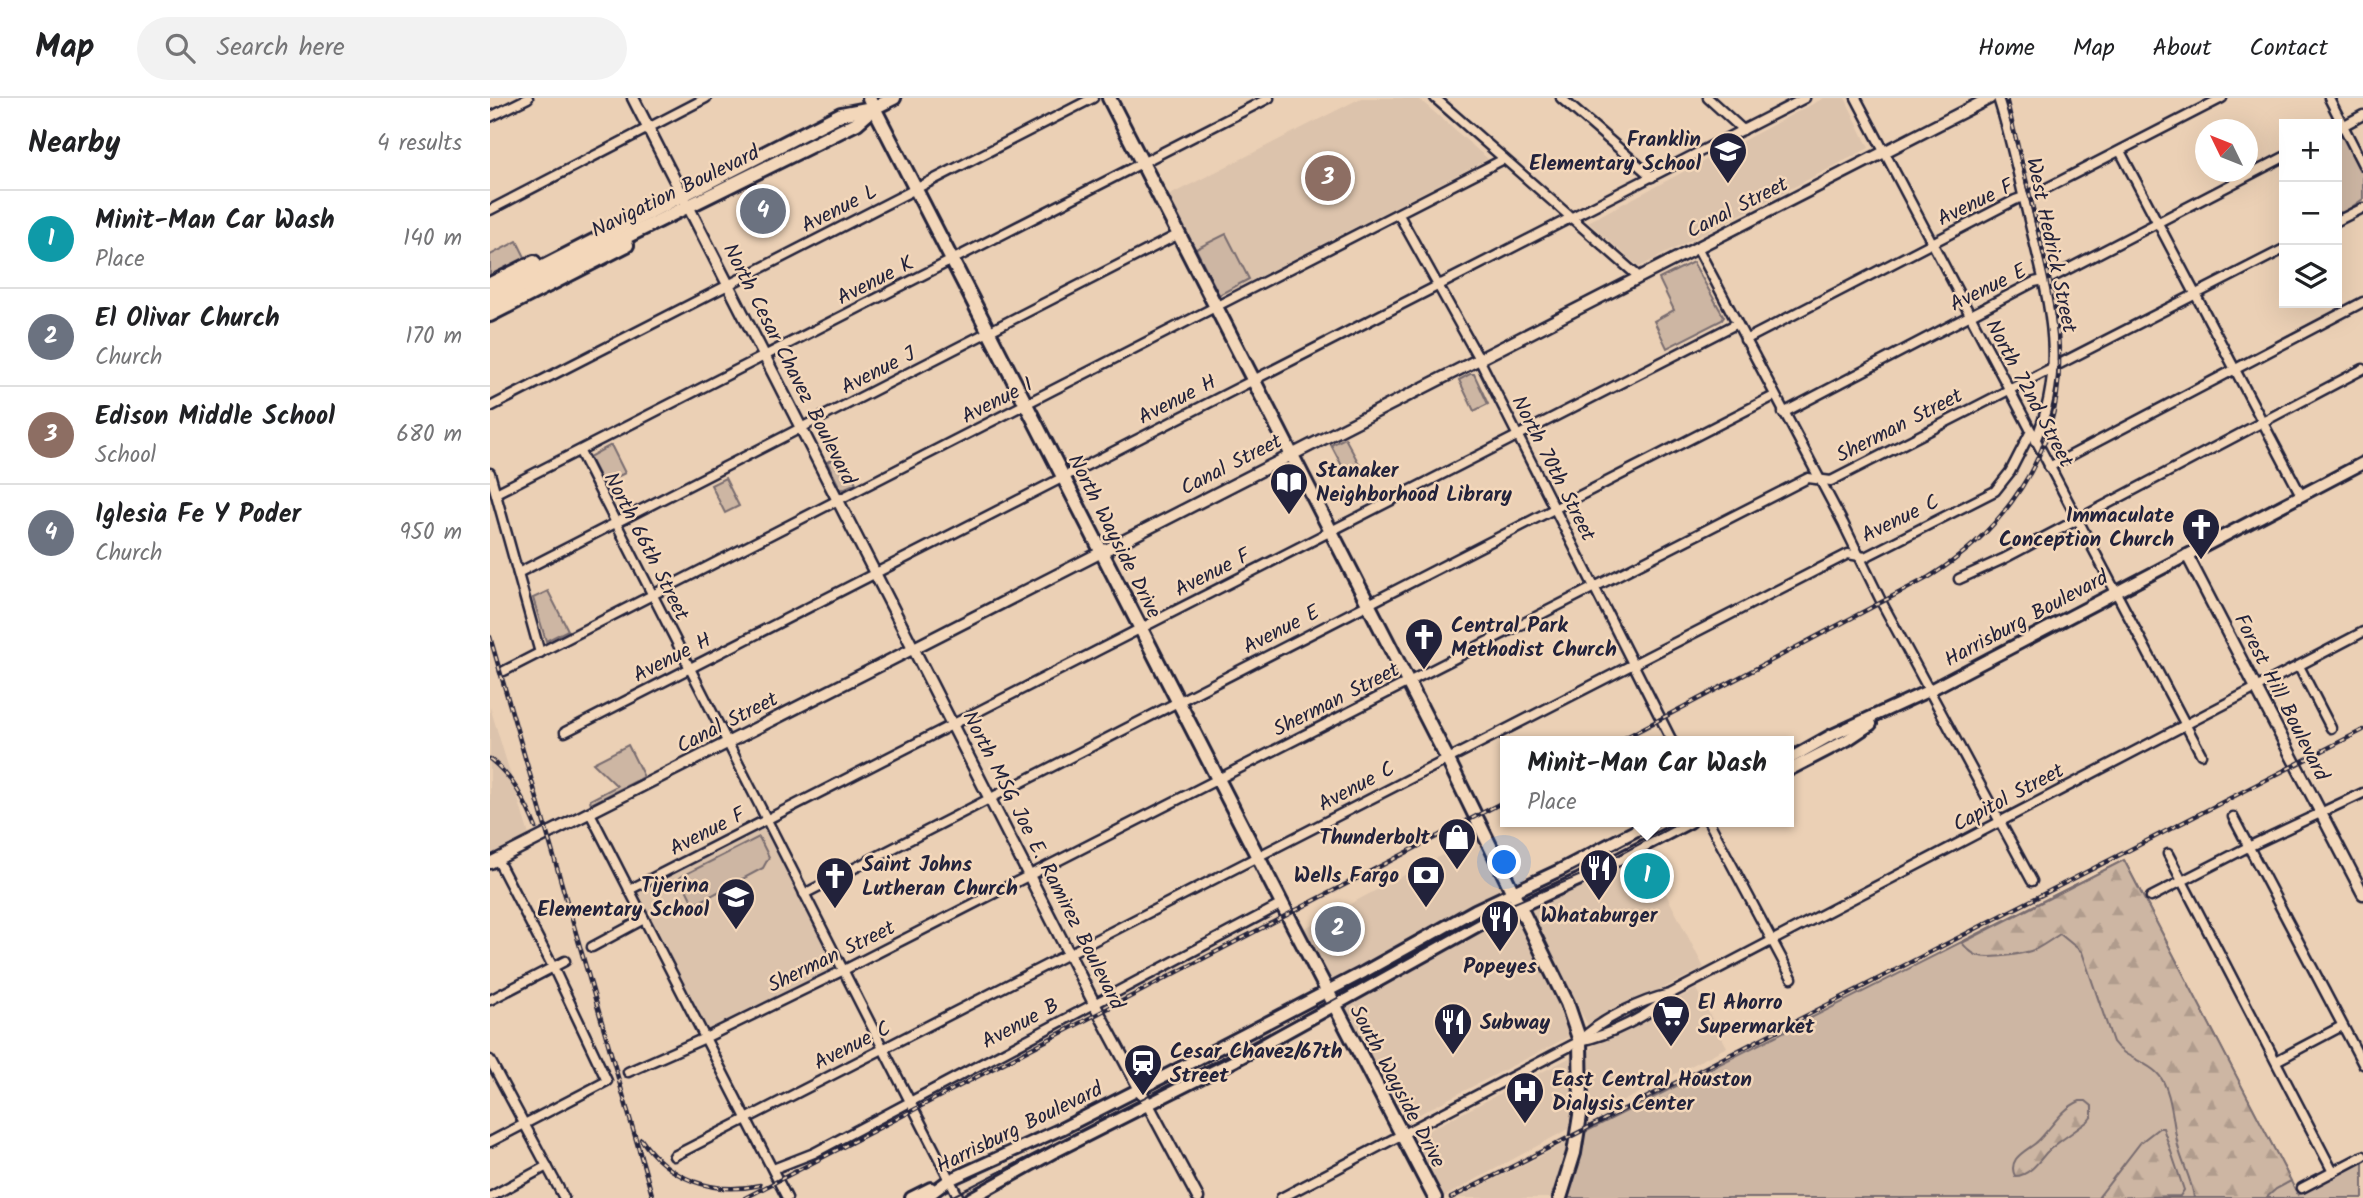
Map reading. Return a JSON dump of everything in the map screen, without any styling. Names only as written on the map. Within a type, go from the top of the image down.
[{"type":"main road","name":"Navigation Boulevard","points":[[490,304],[653,209],[841,114],[894,98]]},
{"type":"main road","points":[[1109,98],[1447,758],[1567,1003],[1580,1041],[1581,1109],[1574,1153],[1560,1198]]},
{"type":"main road","name":"Navigation Boulevard","points":[[490,294],[515,287],[648,226],[857,123],[872,103]]},
{"type":"main road","name":"North Wayside Drive","points":[[872,103],[1327,992]]},
{"type":"main road","points":[[490,284],[609,225],[653,209]]},
{"type":"main road","points":[[490,315],[632,242],[648,226]]},
{"type":"main road","name":"Harrisburg Boulevard","points":[[1794,756],[1830,736],[1930,690],[2363,463]]},
{"type":"main road","name":"Harrisburg Boulevard","points":[[1794,768],[1847,740],[1894,708]]},
{"type":"main road","name":"Harrisburg Boulevard","points":[[925,1198],[949,1180],[1139,1090],[1327,992],[1475,910],[1642,827]]},
{"type":"main road","name":"Harrisburg Boulevard","points":[[971,1198],[1236,1060],[1519,905],[1578,880],[1680,827]]},
{"type":"main road","name":"South Wayside Drive","points":[[1327,992],[1435,1198]]},
{"type":"main road","points":[[911,1198],[949,1180]]},
{"type":"street","points":[[490,117],[528,98]]},
{"type":"street","name":"North Cesar Chavez Boulevard","points":[[633,98],[914,648]]},
{"type":"street","points":[[490,210],[706,98]]},
{"type":"street","name":"Avenue L","points":[[490,407],[1093,98]]},
{"type":"street","name":"Avenue K","points":[[496,493],[1269,98]]},
{"type":"street","points":[[1435,98],[1639,277]]},
{"type":"street","points":[[1561,98],[1652,177]]},
{"type":"street","points":[[1708,98],[1743,130]]},
{"type":"street","name":"Avenue H","points":[[565,732],[1805,98]]},
{"type":"street","name":"North 72nd Street","points":[[1856,98],[2201,754]]},
{"type":"street","name":"Canal Street","points":[[493,861],[1989,98]]},
{"type":"street","name":"West Hedrick Street","points":[[1998,98],[2051,312],[2054,367],[2046,417],[2035,441]]},
{"type":"street","name":"Avenue F","points":[[1745,340],[1933,242],[2023,197],[2043,190],[2222,98]]},
{"type":"street","points":[[2329,98],[2337,119]]},
{"type":"street","points":[[2342,126],[2363,116]]},
{"type":"street","points":[[2342,130],[2363,165]]},
{"type":"street","points":[[2120,151],[2301,495]]},
{"type":"street","name":"Avenue I","points":[[505,671],[1504,159]]},
{"type":"street","name":"Avenue E","points":[[1783,413],[2034,282],[2044,280],[2159,223],[2279,160]]},
{"type":"street","points":[[2342,219],[2363,208]]},
{"type":"street","name":"North 70th Street","points":[[1399,215],[1479,359],[1669,736]]},
{"type":"street","name":"Avenue J","points":[[518,573],[1179,234]]},
{"type":"street","points":[[1698,248],[2032,881]]},
{"type":"street","name":"Sherman Street","points":[[628,1072],[705,1038],[844,970],[1808,478],[1831,481],[2279,252]]},
{"type":"street","points":[[2049,467],[2363,302]]},
{"type":"street","name":"Avenue F","points":[[629,890],[1736,324]]},
{"type":"street","points":[[1959,579],[2003,559],[2363,369]]},
{"type":"street","name":"Avenue E","points":[[804,894],[1774,396]]},
{"type":"street","name":"Avenue C","points":[[674,1156],[1849,554],[1865,557],[1995,491],[2010,472],[2031,431]]},
{"type":"street","name":"North 66th Street","points":[[580,452],[960,1198]]},
{"type":"street","points":[[490,473],[540,653]]},
{"type":"street","name":"Forest Hill Boulevard","points":[[2187,555],[2320,813],[2360,882],[2363,894]]},
{"type":"street","name":"Capitol Street","points":[[1281,1198],[1580,1041],[1590,1029],[1656,997],[1670,994],[1772,942],[2363,632]]},
{"type":"street","name":"North MSG Joe E. Ramirez Boulevard","points":[[914,648],[1094,1004],[1198,1198]]},
{"type":"street","points":[[2299,666],[2331,727]]},
{"type":"street","points":[[2151,897],[2248,847],[2363,793]]},
{"type":"street","points":[[590,813],[787,1198]]},
{"type":"street","points":[[2233,817],[2363,1064]]},
{"type":"street","points":[[1712,827],[1792,978]]},
{"type":"street","points":[[2168,854],[2333,1172]]},
{"type":"street","points":[[490,1142],[607,1081],[553,967],[493,861]]},
{"type":"street","name":"Avenue B","points":[[772,1169],[814,1153],[909,1100],[1282,904]]},
{"type":"street","points":[[592,947],[644,919]]},
{"type":"street","points":[[490,1000],[565,961]]},
{"type":"street","points":[[2276,1061],[2342,1026]]},
{"type":"street","points":[[490,1060],[564,1198]]},
{"type":"street","points":[[2302,1188],[2363,1156]]},
{"type":"street","points":[[490,1197],[547,1166]]},
{"type":"shaded area","points":[[1361,98],[1418,98],[1488,159],[1225,294],[1217,292],[1168,196]]},
{"type":"shaded area","name":"Franklin Elementary School","points":[[1824,98],[1845,98],[1869,148],[1639,267],[1588,222]]},
{"type":"shaded area","points":[[490,707],[529,835],[490,855]]},
{"type":"shaded area","name":"Tijerina Elementary School","points":[[765,825],[836,970],[707,1032],[634,893]]},
{"type":"shaded area","points":[[1478,836],[1505,891],[1337,982],[1329,978],[1305,928]]},
{"type":"shaded area","points":[[1643,849],[1704,968],[1588,1025],[1531,920],[1529,910],[1530,907]]},
{"type":"shaded area","points":[[1513,913],[1554,988],[1568,1037],[1404,1122],[1345,1009],[1344,1002]]},
{"type":"shaded area","points":[[1696,989],[1727,1047],[1585,1121],[1587,1053],[1595,1044]]},
{"type":"shaded area","points":[[1573,1056],[1575,1102],[1572,1127],[1442,1198],[1414,1145],[1416,1137]]},
{"type":"shaded area","points":[[1570,1141],[1553,1198],[1458,1198]]},
{"type":"green space","points":[[2342,132],[2363,173],[2363,199],[2343,213]]},
{"type":"green space","points":[[1226,234],[1249,279],[1219,295],[1196,249]]},
{"type":"green space","points":[[517,241],[526,259],[490,278],[490,255]]},
{"type":"green space","points":[[1693,262],[1724,317],[1667,348],[1654,321],[1674,310],[1659,279]]},
{"type":"green space","points":[[1474,374],[1488,404],[1474,411],[1459,380]]},
{"type":"green space","points":[[1345,438],[1362,469],[1348,477],[1331,445]]},
{"type":"green space","points":[[611,445],[625,473],[603,484],[589,457]]},
{"type":"green space","points":[[841,455],[856,483],[841,490],[827,462]]},
{"type":"green space","points":[[725,478],[739,506],[725,513],[711,485]]},
{"type":"green space","points":[[548,591],[568,630],[546,641],[533,598]]},
{"type":"green space","points":[[628,745],[644,777],[591,804],[590,800],[617,786],[593,763]]},
{"type":"green space","points":[[759,837],[769,857],[763,868],[694,905],[680,877]]},
{"type":"green space","points":[[2124,860],[2298,1195],[2363,1161],[2363,1198],[1565,1198],[1585,1132]]},
{"type":"green space","points":[[2124,860],[2291,1181],[2266,1198],[2194,1198],[2178,1146],[2166,1087],[2157,1073],[2123,1052],[2113,1042],[2082,952],[2060,934],[2036,949],[2000,956],[1977,955],[1962,943]]},
{"type":"green space","points":[[2080,1101],[2086,1101],[2092,1106],[2092,1116],[2088,1121],[2050,1149],[2036,1165],[2015,1176],[2013,1165],[2018,1156],[2038,1141],[2067,1109]]},
{"type":"green space","points":[[2159,1128],[2163,1128],[2184,1190],[2180,1196],[2098,1198],[2141,1142]]},
{"type":"tram line","points":[[949,1198],[1332,1001],[1488,914],[1581,875],[1672,827]]},
{"type":"railway","points":[[1628,736],[1929,577],[1956,559],[1981,537],[2022,487],[2049,428],[2056,397],[2059,349],[2049,277],[2006,98]]},
{"type":"railway","points":[[490,637],[653,1198]]},
{"type":"railway","points":[[1451,1198],[2363,730]]},
{"type":"railway","points":[[490,759],[518,790],[536,828]]},
{"type":"railway","points":[[745,1198],[1500,804]]},
{"type":"railway","points":[[641,1139],[664,1165],[693,1181],[725,1188],[760,1185]]},
{"type":"place","name":"Edison Middle School","points":[[1328,178]]},
{"type":"place","name":"Franklin Elementary School","points":[[1728,185]]},
{"type":"place","name":"Iglesia Fe Y Poder","points":[[763,211]]},
{"type":"place","name":"Stanaker Neighborhood Library","points":[[1289,516]]},
{"type":"place","name":"Immaculate Conception Church","points":[[2201,561]]},
{"type":"place","name":"Central Park Methodist Church","points":[[1424,671]]},
{"type":"place","name":"Thunderbolt","points":[[1457,871]]},
{"type":"place","name":"Minit-Man Car Wash","points":[[1647,876]]},
{"type":"place","name":"Whataburger","points":[[1599,902]]},
{"type":"place","name":"Wells Fargo","points":[[1426,909]]},
{"type":"place","name":"Saint Johns Lutheran Church","points":[[835,910]]},
{"type":"place","name":"El Olivar Church","points":[[1338,929]]},
{"type":"place","name":"Tijerina Elementary School","points":[[736,931]]},
{"type":"place","name":"Popeyes","points":[[1500,953]]},
{"type":"place","name":"El Ahorro Supermarket","points":[[1671,1048]]},
{"type":"place","name":"Subway","points":[[1453,1056]]},
{"type":"place","name":"Cesar Chavez/67th Street","points":[[1143,1097]]},
{"type":"place","name":"East Central Houston Dialysis Center","points":[[1525,1125]]}]
